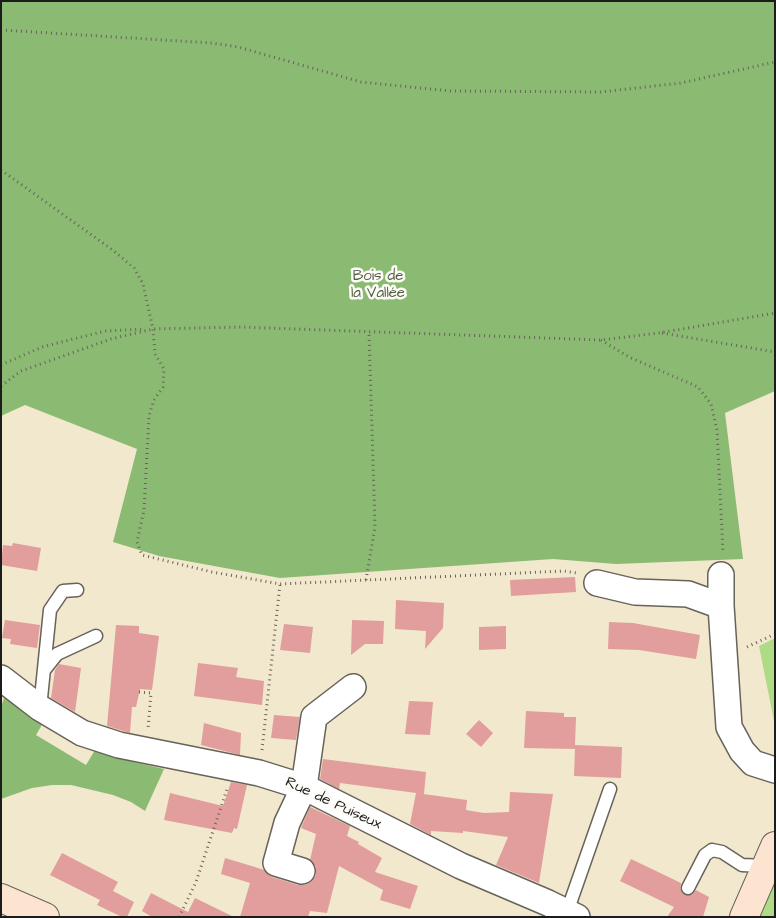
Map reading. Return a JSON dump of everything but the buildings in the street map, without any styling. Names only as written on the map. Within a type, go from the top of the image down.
[{"type":"street","points":[[721,575],[721,606],[729,727],[742,751],[753,763],[775,770]]},
{"type":"street","points":[[597,583],[636,592],[688,594],[721,606]]},
{"type":"street","name":"Rue de Puiseux","points":[[1,678],[40,708],[82,733],[119,745],[259,773],[304,787],[461,866],[572,914]]},
{"type":"street","points":[[302,871],[276,864],[287,823],[304,787],[314,717],[353,687]]},
{"type":"street","points":[[744,917],[771,861]]},
{"type":"street","points":[[1,898],[45,917]]},
{"type":"lane","points":[[40,708],[50,610],[63,591],[77,590]]},
{"type":"lane","points":[[45,669],[57,654],[96,636]]},
{"type":"lane","points":[[572,914],[610,789]]},
{"type":"lane","points":[[688,888],[705,855],[712,850],[722,852],[742,866],[771,861]]},
{"type":"path","points":[[1,30],[212,43],[238,47],[361,82],[450,91],[601,92],[681,83],[775,62]]},
{"type":"path","points":[[1,170],[114,251],[134,268],[143,284],[153,329],[155,354],[164,369],[163,387],[154,400],[149,416],[144,510],[137,542],[142,555],[212,572],[280,584],[564,571],[584,573],[597,583]]},
{"type":"path","points":[[1,365],[42,347],[105,331],[241,327],[601,340],[659,333],[775,313]]},
{"type":"path","points":[[1,386],[21,371],[111,339],[153,329]]},
{"type":"path","points":[[366,580],[375,527],[369,333]]},
{"type":"path","points":[[659,333],[775,352]]},
{"type":"path","points":[[601,340],[629,357],[698,387],[711,404],[717,440],[724,560],[721,575]]},
{"type":"path","points":[[259,773],[280,584]]},
{"type":"path","points":[[724,649],[746,648],[775,634]]},
{"type":"path","points":[[139,692],[151,692],[147,751]]},
{"type":"path","points":[[179,917],[196,882],[234,767]]},
{"type":"green space","name":"Bois de la Vallée","points":[[1,1],[775,1],[775,391],[725,413],[743,559],[616,564],[553,559],[280,578],[159,556],[113,542],[137,449],[25,405],[1,416]]},
{"type":"green space","points":[[775,638],[775,726],[759,646]]},
{"type":"green space","points":[[4,698],[43,723],[36,735],[86,765],[95,750],[125,760],[164,769],[145,811],[131,802],[113,795],[71,785],[32,788],[1,799],[1,707]]},
{"type":"green space","points":[[775,850],[775,917],[756,917]]}]
